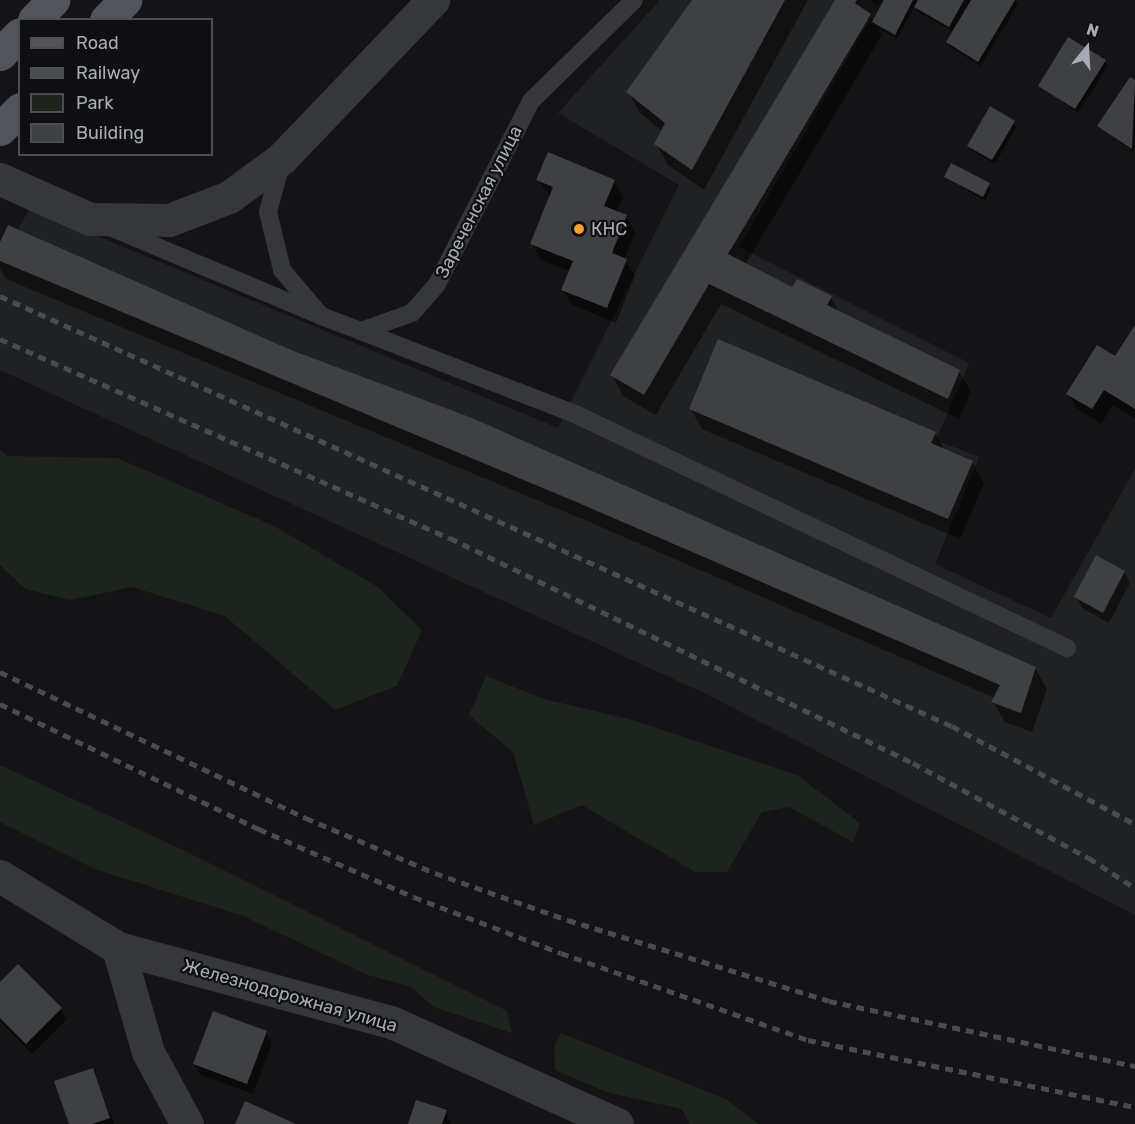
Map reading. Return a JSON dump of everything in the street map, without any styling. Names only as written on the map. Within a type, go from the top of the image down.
[{"type":"main road","points":[[36,18],[53,0]]},
{"type":"main road","points":[[0,54],[18,36]]},
{"type":"main road","points":[[0,129],[18,111]]},
{"type":"street","points":[[0,179],[90,219],[169,220],[230,197],[282,158],[433,0]]},
{"type":"street","name":"Железнодорожная улица","points":[[0,876],[118,948],[390,1022],[617,1124]]},
{"type":"street","points":[[118,948],[148,1052],[187,1124]]},
{"type":"lane","name":"Зареченская улица","points":[[361,331],[412,313],[437,284],[531,100],[634,0]]},
{"type":"lane","points":[[282,158],[268,212],[279,258],[282,270],[321,316]]},
{"type":"lane","points":[[90,219],[321,316],[575,414],[1067,648]]},
{"type":"shaded area","points":[[660,0],[870,0],[878,6],[739,247],[969,363],[936,440],[979,457],[935,564],[1051,618],[1135,469],[1135,915],[704,693],[0,370],[0,252],[4,254],[30,208],[558,428],[679,185],[558,113]]},
{"type":"green space","points":[[0,450],[8,456],[117,458],[274,526],[378,587],[422,630],[397,686],[335,710],[225,616],[132,587],[70,600],[25,589],[0,565]]},
{"type":"green space","points":[[486,676],[544,699],[633,720],[797,775],[860,823],[853,842],[789,807],[762,812],[727,872],[695,872],[582,805],[534,825],[513,752],[469,715]]},
{"type":"green space","points":[[0,765],[185,851],[507,1011],[512,1033],[434,1007],[411,987],[368,975],[243,916],[95,869],[0,822]]},
{"type":"green space","points":[[561,1033],[726,1099],[758,1124],[690,1124],[682,1109],[606,1092],[555,1070],[554,1046]]},
{"type":"building","points":[[692,0],[785,0],[692,170],[654,144],[665,123],[626,92]]},
{"type":"building","points":[[835,0],[857,0],[855,3],[871,14],[728,254],[792,287],[797,279],[832,296],[827,305],[960,370],[948,399],[709,284],[644,395],[610,375]]},
{"type":"building","points":[[884,0],[913,0],[895,35],[872,22]]},
{"type":"building","points":[[918,0],[964,0],[949,27],[914,7]]},
{"type":"building","points":[[971,0],[1015,0],[978,62],[946,42]]},
{"type":"building","points":[[1068,37],[1106,60],[1075,109],[1038,86]]},
{"type":"building","points":[[1130,77],[1135,80],[1132,149],[1097,126]]},
{"type":"building","points":[[990,106],[1015,121],[992,160],[967,146]]},
{"type":"building","name":"КНС","points":[[548,152],[615,180],[604,206],[627,215],[612,253],[627,259],[607,308],[561,290],[573,261],[530,244],[553,187],[536,180]]},
{"type":"building","points":[[951,163],[990,183],[983,197],[944,177]]},
{"type":"building","points":[[8,225],[291,350],[472,418],[1036,667],[1021,713],[991,702],[1000,685],[574,501],[0,261],[0,242]]},
{"type":"building","points":[[1135,325],[1135,409],[1104,390],[1092,409],[1066,394],[1097,345],[1115,356]]},
{"type":"building","points":[[718,339],[936,432],[931,443],[973,461],[948,519],[689,409]]},
{"type":"building","points":[[1096,555],[1125,571],[1103,613],[1074,597]]},
{"type":"building","points":[[18,964],[62,1008],[26,1044],[0,1018],[0,982]]},
{"type":"building","points":[[213,1011],[267,1031],[247,1084],[193,1064]]},
{"type":"building","points":[[93,1068],[110,1118],[92,1124],[69,1124],[54,1081]]},
{"type":"building","points":[[416,1100],[447,1110],[442,1124],[408,1124]]},
{"type":"building","points":[[245,1101],[296,1124],[235,1124]]},
{"type":"railway","points":[[0,296],[952,726],[1135,824]]},
{"type":"railway","points":[[0,339],[450,538],[913,763],[1089,858],[1135,888]]},
{"type":"railway","points":[[0,672],[306,818],[435,873],[568,920],[829,1001],[1135,1066]]},
{"type":"railway","points":[[0,704],[259,829],[414,897],[561,953],[808,1040],[1135,1107]]},
{"type":"place","name":"КНС","points":[[579,229]]}]
